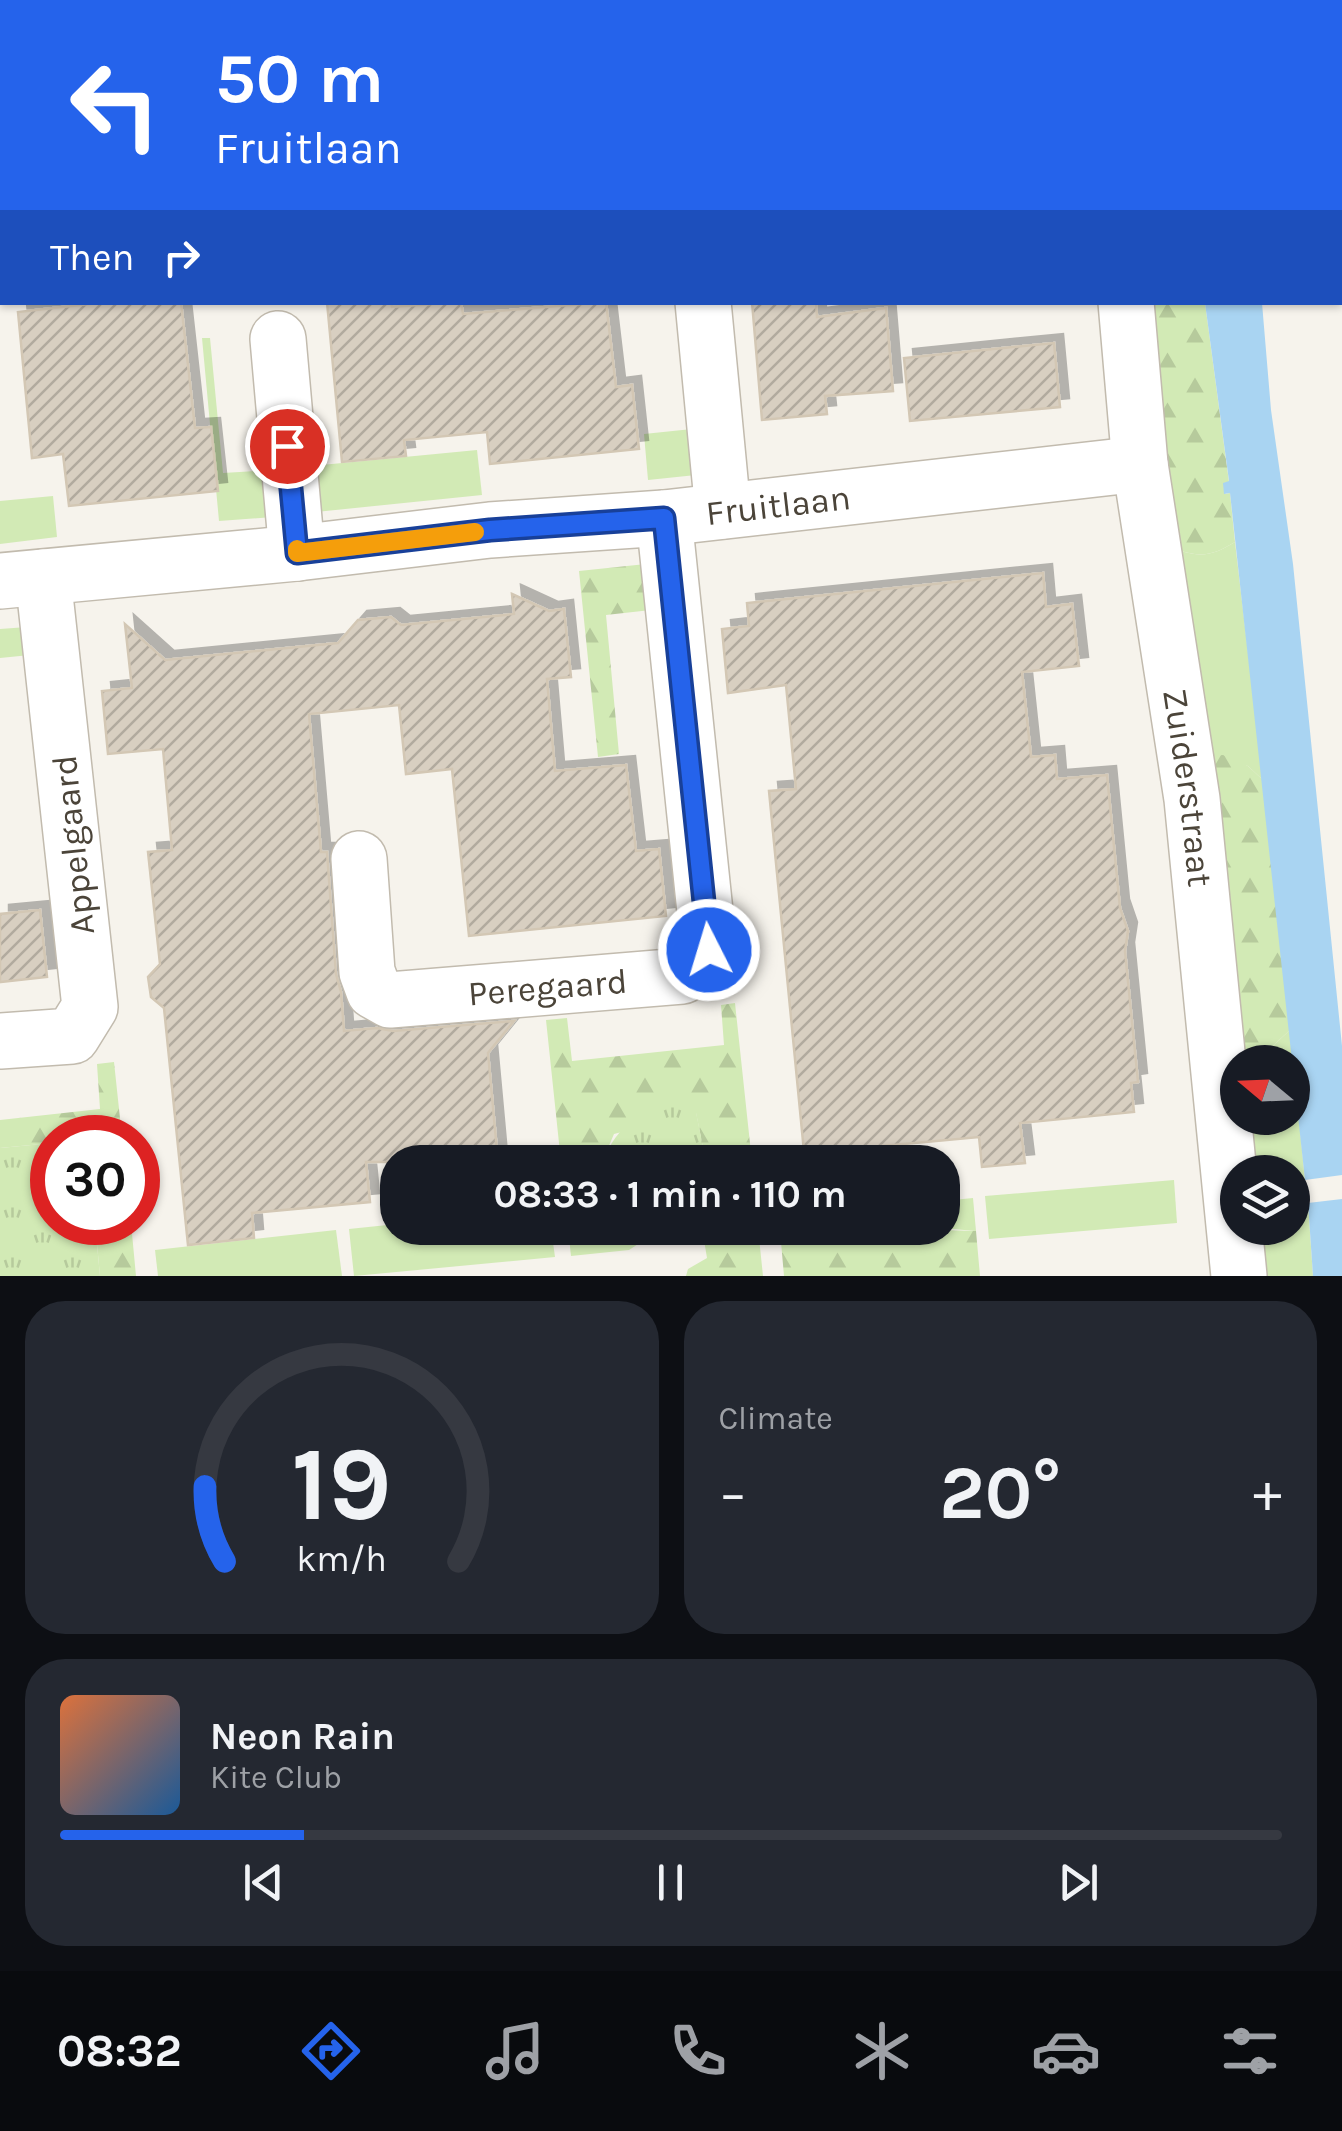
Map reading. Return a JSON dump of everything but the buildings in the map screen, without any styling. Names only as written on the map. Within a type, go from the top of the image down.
[{"type":"street","points":[[703,305],[723,511]]},
{"type":"street","name":"Zuiderstraat","points":[[1126,305],[1140,464],[1192,799],[1239,1276]]},
{"type":"street","points":[[278,339],[297,553]]},
{"type":"street","name":"Fruitlaan","points":[[22,579],[490,530],[664,518],[1140,464]]},
{"type":"street","name":"Peregaard","points":[[359,859],[366,972],[374,991],[390,1000],[682,976],[699,967],[709,950],[664,518]]},
{"type":"street","name":"Appelgaard","points":[[0,1042],[72,1036],[90,1007],[22,579]]},
{"type":"green space","points":[[1151,305],[1205,305],[1229,482],[1225,494],[1230,493],[1235,542],[1209,554],[1181,551],[1168,483]]},
{"type":"green space","points":[[202,338],[210,338],[223,473],[272,470],[273,517],[219,521]]},
{"type":"green space","points":[[692,429],[696,475],[648,480],[644,434]]},
{"type":"green space","points":[[477,450],[482,495],[316,512],[311,466]]},
{"type":"green space","points":[[53,496],[57,537],[0,544],[0,501]]},
{"type":"green space","points":[[1235,542],[1263,780],[1248,766],[1211,756],[1181,551],[1209,554]]},
{"type":"green space","points":[[646,564],[651,610],[606,615],[619,754],[598,757],[579,571]]},
{"type":"green space","points":[[27,627],[30,655],[0,658],[0,629]]},
{"type":"green space","points":[[1223,755],[1248,766],[1263,780],[1290,1030],[1274,1045],[1244,1045],[1211,756]]},
{"type":"green space","points":[[735,1003],[750,1145],[703,1145],[696,1113],[614,1134],[609,1145],[559,1145],[546,1020],[567,1018],[572,1061],[724,1045],[721,1005]]},
{"type":"green space","points":[[1290,1030],[1292,1045],[1274,1045]]},
{"type":"green space","points":[[114,1062],[120,1115],[45,1115],[100,1109],[97,1064]]},
{"type":"green space","points":[[682,1099],[696,1112],[703,1145],[611,1145],[633,1119]]},
{"type":"green space","points":[[30,1117],[30,1145],[0,1148],[0,1120]]},
{"type":"green space","points":[[1252,1135],[1300,1135],[1302,1155],[1253,1155]]},
{"type":"green space","points":[[30,1145],[30,1245],[97,1245],[100,1276],[0,1276],[0,1148]]},
{"type":"green space","points":[[1174,1180],[1177,1223],[989,1239],[985,1196]]},
{"type":"green space","points":[[973,1198],[976,1231],[960,1230],[960,1199]]},
{"type":"green space","points":[[380,1226],[380,1245],[553,1245],[555,1257],[354,1276],[349,1229]]},
{"type":"green space","points":[[336,1230],[342,1276],[158,1276],[155,1250]]},
{"type":"green space","points":[[960,1231],[976,1231],[980,1276],[784,1276],[781,1245],[960,1245]]},
{"type":"green space","points":[[1310,1232],[1313,1276],[1265,1276],[1262,1245],[1310,1245]]},
{"type":"green space","points":[[97,1245],[133,1245],[136,1276],[100,1276]]},
{"type":"green space","points":[[570,1245],[637,1245],[629,1250],[571,1256]]},
{"type":"green space","points":[[705,1245],[760,1245],[763,1276],[686,1276],[688,1269],[707,1258]]},
{"type":"water","points":[[1205,305],[1262,305],[1342,1046],[1342,1175],[1310,1179],[1310,1155],[1302,1155],[1300,1135],[1310,1135],[1310,1045],[1290,1045],[1230,493],[1224,494],[1223,483],[1229,481]]},
{"type":"water","points":[[1342,1199],[1342,1276],[1313,1276],[1310,1203]]},
{"type":"slow traffic","points":[[297,549],[297,553],[475,532]]},
{"type":"route","points":[[287,446],[297,553],[490,530],[664,518],[709,950]]}]
